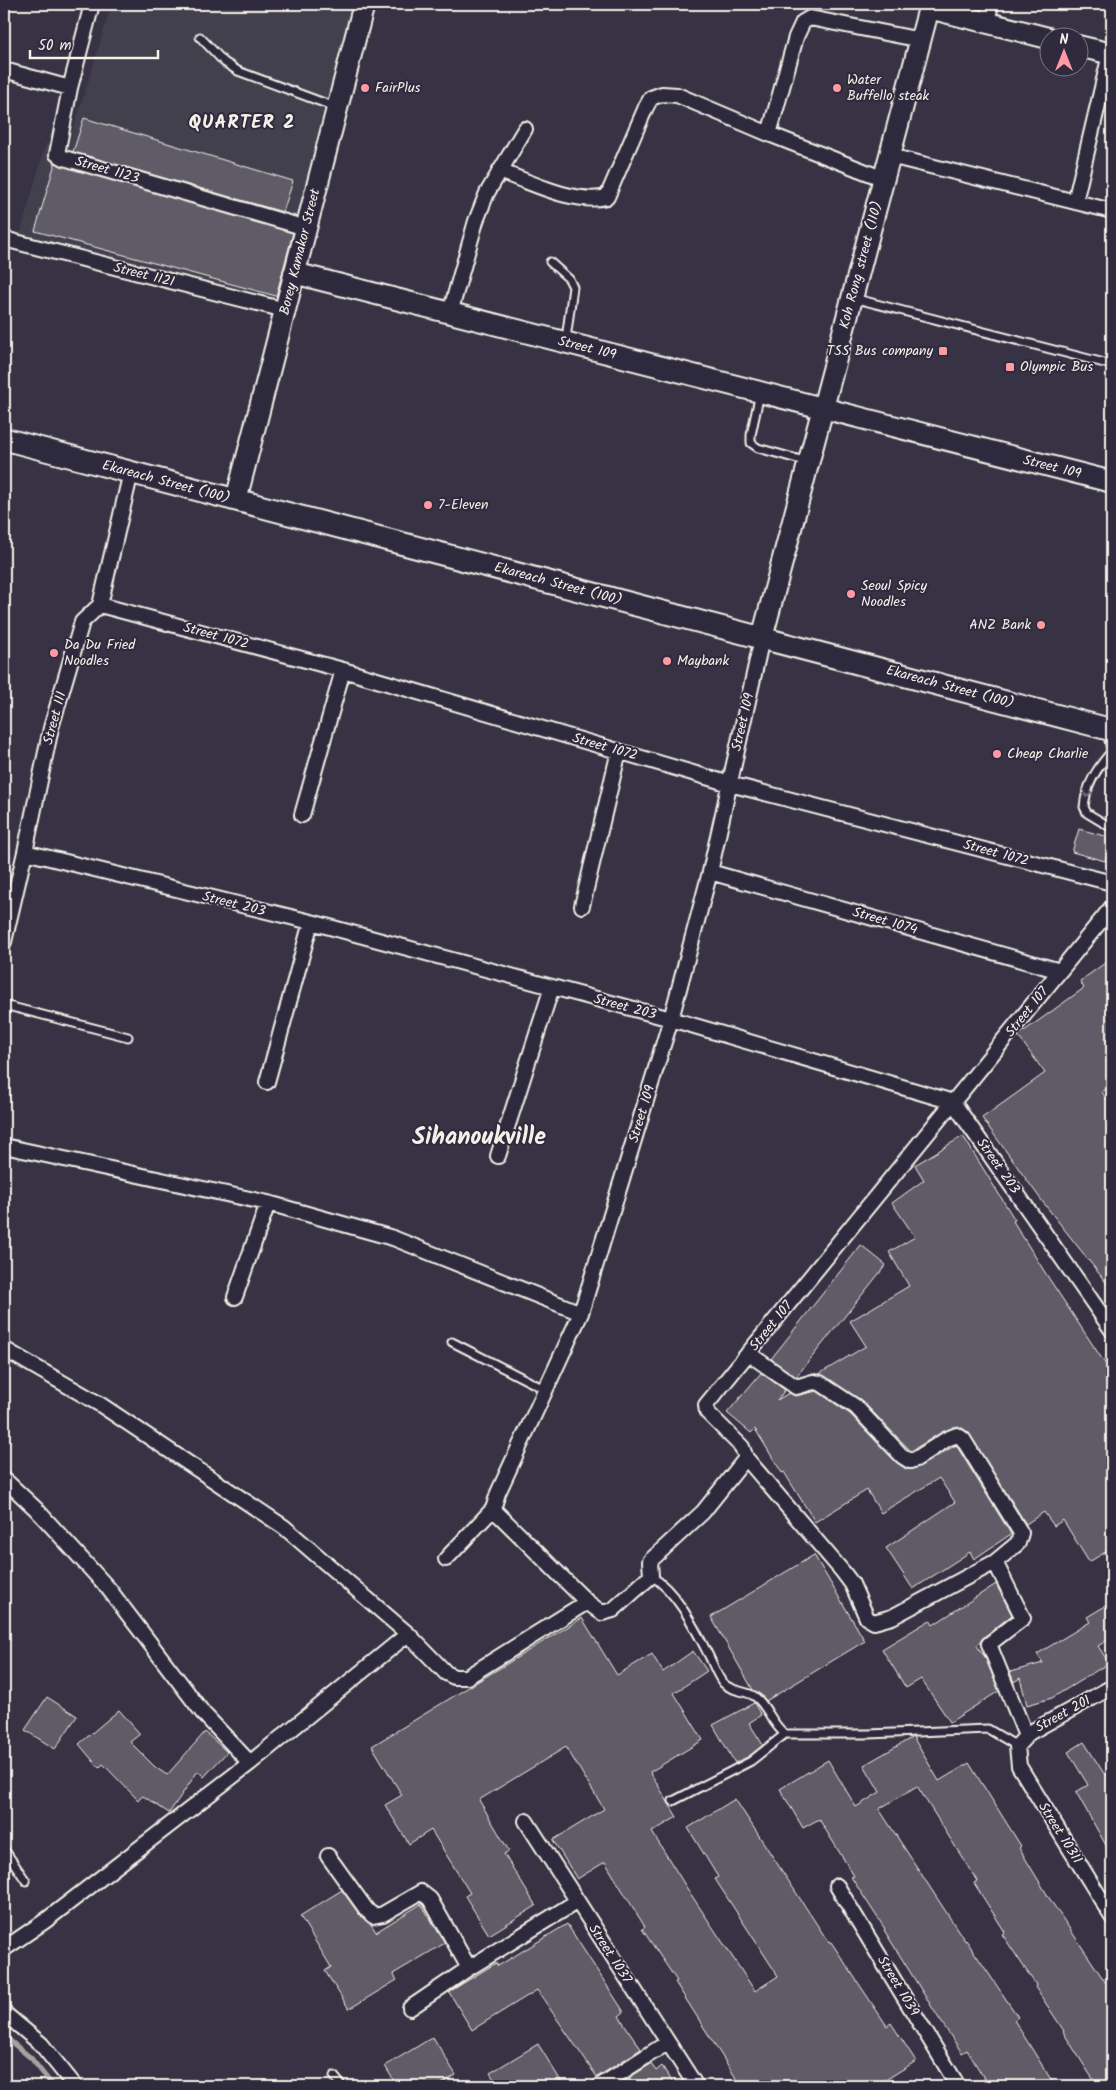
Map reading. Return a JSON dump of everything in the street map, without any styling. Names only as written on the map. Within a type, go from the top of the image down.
[{"type":"main road","name":"Borey Kamakor Street","points":[[236,500],[364,4]]},
{"type":"main road","points":[[930,6],[989,13],[1038,34]]},
{"type":"main road","name":"Koh Rong street (110)","points":[[762,638],[930,6]]},
{"type":"main road","points":[[1088,48],[1111,54]]},
{"type":"main road","name":"Street 109","points":[[294,273],[1112,482]]},
{"type":"main road","name":"Ekareach Street (100)","points":[[4,439],[1109,729]]},
{"type":"street","name":"Street 1123","points":[[92,4],[70,88],[57,154],[64,158],[306,228]]},
{"type":"street","points":[[769,134],[796,38],[803,22],[810,18],[921,40]]},
{"type":"street","points":[[1075,202],[1111,54]]},
{"type":"street","points":[[4,70],[70,88]]},
{"type":"street","points":[[500,171],[588,200],[607,197],[646,107],[651,98],[662,94],[677,95],[769,134],[884,179]]},
{"type":"street","points":[[450,313],[476,221],[487,193],[525,129]]},
{"type":"street","points":[[890,156],[1112,211]]},
{"type":"street","name":"Street 1121","points":[[4,239],[284,310]]},
{"type":"street","points":[[100,605],[131,472]]},
{"type":"street","name":"Street 1072","points":[[100,605],[343,670],[730,784],[1112,883]]},
{"type":"street","name":"Street 111","points":[[4,942],[51,728],[82,622],[100,605]]},
{"type":"street","name":"Street 109","points":[[446,1559],[493,1509],[498,1493],[581,1313],[671,1019],[710,872],[762,638]]},
{"type":"street","points":[[302,815],[343,670]]},
{"type":"street","points":[[582,906],[619,751]]},
{"type":"street","name":"Street 203","points":[[25,852],[310,922],[671,1019],[954,1102],[1112,1330]]},
{"type":"street","name":"Street 1074","points":[[710,872],[1060,971]]},
{"type":"street","name":"Street 107","points":[[746,1458],[742,1447],[706,1409],[706,1405],[1112,907]]},
{"type":"street","points":[[267,1082],[310,922]]},
{"type":"street","points":[[498,1156],[552,987]]},
{"type":"street","points":[[4,1146],[268,1203],[393,1238],[581,1313]]},
{"type":"street","points":[[235,1297],[268,1203]]},
{"type":"street","points":[[4,1349],[101,1405],[284,1527],[408,1634],[446,1673],[454,1677],[467,1677],[587,1602]]},
{"type":"street","points":[[493,1509],[587,1602],[602,1613],[613,1610],[651,1576],[650,1561],[703,1512],[746,1458],[843,1572],[852,1584],[867,1618],[874,1622],[892,1617],[995,1562],[1018,1543],[1021,1533],[963,1439],[957,1436],[947,1439],[910,1461],[902,1456],[856,1408],[820,1383],[813,1382],[796,1387],[748,1353]]},
{"type":"street","points":[[4,1479],[36,1509],[108,1588],[203,1713],[250,1763]]},
{"type":"street","name":"Street 10311","points":[[995,1562],[1024,1618],[989,1644],[1021,1741],[1019,1766],[1112,1917]]},
{"type":"street","points":[[4,1949],[45,1921],[250,1763],[408,1634]]},
{"type":"street","name":"Street 201","points":[[1021,1741],[1029,1732],[1112,1687]]},
{"type":"street","name":"Street 1037","points":[[526,1821],[576,1902],[696,2086]]},
{"type":"street","points":[[328,1856],[373,1916],[383,1914],[421,1892],[430,1900],[469,1968]]},
{"type":"street","name":"Street 1039","points":[[837,1886],[958,2086]]},
{"type":"street","points":[[410,2008],[469,1968],[576,1902]]},
{"type":"street","points":[[4,2013],[41,2044],[75,2086]]},
{"type":"street","points":[[600,2086],[667,2043]]},
{"type":"lane","points":[[200,37],[224,62],[238,71],[337,107]]},
{"type":"lane","points":[[550,262],[569,279],[572,287],[566,343]]},
{"type":"lane","points":[[852,298],[1112,365]]},
{"type":"lane","points":[[760,392],[750,435],[751,443],[758,448],[809,462]]},
{"type":"lane","points":[[1109,729],[1112,753],[1098,766],[1092,778],[1084,807],[1087,813],[1112,828]]},
{"type":"lane","points":[[4,1005],[128,1037]]},
{"type":"lane","points":[[452,1342],[546,1390]]},
{"type":"lane","points":[[651,1576],[663,1583],[674,1596],[701,1641],[722,1682],[729,1688],[754,1696],[777,1729],[785,1734],[869,1734],[988,1729],[1021,1741]]},
{"type":"lane","points":[[673,1801],[731,1772],[751,1760],[785,1734]]},
{"type":"lane","points":[[4,1849],[26,1881]]},
{"type":"lane","points":[[334,2076],[342,2086]]},
{"type":"shaded area","points":[[112,4],[355,4],[276,312],[18,241],[46,143],[67,149]]},
{"type":"building","points":[[84,118],[293,181],[283,212],[73,152]]},
{"type":"building","points":[[55,163],[293,233],[276,296],[35,231]]},
{"type":"building","points":[[1079,829],[1112,838],[1105,861],[1072,852]]},
{"type":"building","points":[[1112,958],[1112,1085],[1102,1092],[1112,1107],[1112,1290],[1042,1201],[982,1118],[1045,1073],[1018,1036],[1084,988],[1080,981]]},
{"type":"building","points":[[963,1136],[1046,1274],[1112,1374],[1112,1548],[1089,1562],[1063,1520],[1054,1526],[1044,1512],[1026,1524],[968,1432],[958,1426],[954,1427],[911,1451],[861,1400],[819,1374],[866,1346],[850,1321],[909,1286],[889,1252],[915,1237],[892,1203],[924,1180],[915,1165]]},
{"type":"building","points":[[861,1245],[886,1265],[796,1377],[771,1359]]},
{"type":"building","points":[[761,1373],[785,1390],[777,1400],[789,1393],[795,1396],[817,1391],[850,1414],[896,1462],[906,1469],[919,1467],[956,1445],[1011,1534],[974,1559],[970,1552],[913,1589],[886,1548],[955,1502],[939,1478],[881,1513],[867,1490],[815,1522],[755,1429],[751,1433],[727,1413]]},
{"type":"building","points":[[814,1555],[865,1641],[766,1701],[753,1690],[711,1617]]},
{"type":"building","points":[[996,1584],[1012,1615],[984,1637],[977,1646],[985,1657],[999,1691],[950,1722],[921,1679],[906,1688],[882,1649],[930,1620],[933,1625]]},
{"type":"building","points":[[1112,1602],[1112,1637],[1098,1646],[1109,1663],[1052,1698],[1027,1705],[1020,1678],[1014,1682],[1010,1672],[1043,1663],[1037,1654],[1090,1622],[1087,1617]]},
{"type":"building","points":[[582,1618],[617,1675],[652,1654],[663,1672],[693,1651],[707,1671],[674,1693],[703,1740],[650,1772],[677,1817],[652,1832],[755,1991],[778,1976],[715,1879],[718,1877],[688,1828],[735,1799],[829,1943],[831,1942],[887,2026],[891,2023],[916,2061],[876,2086],[741,2086],[675,1982],[677,1981],[642,1929],[645,1927],[605,1862],[577,1879],[553,1840],[604,1809],[566,1747],[479,1800],[509,1851],[504,1854],[536,1906],[489,1935],[465,1896],[470,1893],[431,1830],[409,1844],[385,1805],[402,1795],[372,1746]]},
{"type":"building","points":[[47,1697],[77,1716],[55,1749],[25,1730]]},
{"type":"building","points":[[754,1703],[761,1715],[749,1723],[763,1745],[748,1757],[735,1763],[713,1725]]},
{"type":"building","points":[[119,1710],[140,1734],[130,1742],[155,1767],[167,1775],[205,1732],[227,1752],[204,1777],[198,1771],[169,1813],[143,1796],[138,1800],[103,1764],[99,1768],[79,1744]]},
{"type":"building","points":[[913,1737],[939,1781],[969,1763],[1021,1846],[1019,1848],[1051,1901],[1112,1992],[1112,2086],[1098,2086],[1089,2073],[1035,1987],[1036,1985],[1002,1934],[1005,1932],[974,1883],[977,1881],[917,1786],[879,1809],[965,1941],[1018,2017],[1014,2020],[1055,2086],[989,2086],[967,2050],[962,2053],[938,2017],[851,1877],[854,1876],[819,1819],[803,1828],[780,1789],[828,1760],[856,1807],[880,1792],[864,1765]]},
{"type":"building","points":[[1084,1742],[1105,1775],[1112,1771],[1112,1856],[1076,1792],[1088,1785],[1068,1752]]},
{"type":"building","points":[[342,1890],[359,1914],[371,1924],[376,1932],[421,1904],[445,1943],[393,1974],[397,1980],[349,2009],[325,1971],[331,1967],[300,1916]]},
{"type":"building","points":[[567,1924],[624,2012],[619,2016],[641,2049],[597,2077],[537,1990],[472,2030],[449,1992],[496,1963],[498,1966]]},
{"type":"building","points":[[433,2037],[456,2075],[438,2086],[397,2086],[385,2066]]},
{"type":"building","points":[[538,2044],[564,2086],[498,2086],[490,2073]]},
{"type":"building","points":[[651,2064],[656,2071],[662,2066],[675,2086],[616,2086]]},
{"type":"waterway","points":[[4,2036],[31,2058],[53,2086]]},
{"type":"place","name":"FairPlus","points":[[365,88]]},
{"type":"place","name":"Water Buffello steak","points":[[837,88]]},
{"type":"place","name":"TSS Bus company","points":[[943,351]]},
{"type":"place","name":"Olympic Bus","points":[[1010,367]]},
{"type":"place","name":"7-Eleven","points":[[428,505]]},
{"type":"place","name":"Seoul Spicy Noodles","points":[[851,594]]},
{"type":"place","name":"ANZ Bank","points":[[1041,625]]},
{"type":"place","name":"Da Du Fried Noodles","points":[[54,653]]},
{"type":"place","name":"Maybank","points":[[667,661]]},
{"type":"place","name":"Cheap Charlie","points":[[997,754]]},
{"type":"district","name":"QUARTER 2","points":[[242,123]]},
{"type":"district","name":"Sihanoukville","points":[[479,1137]]}]
